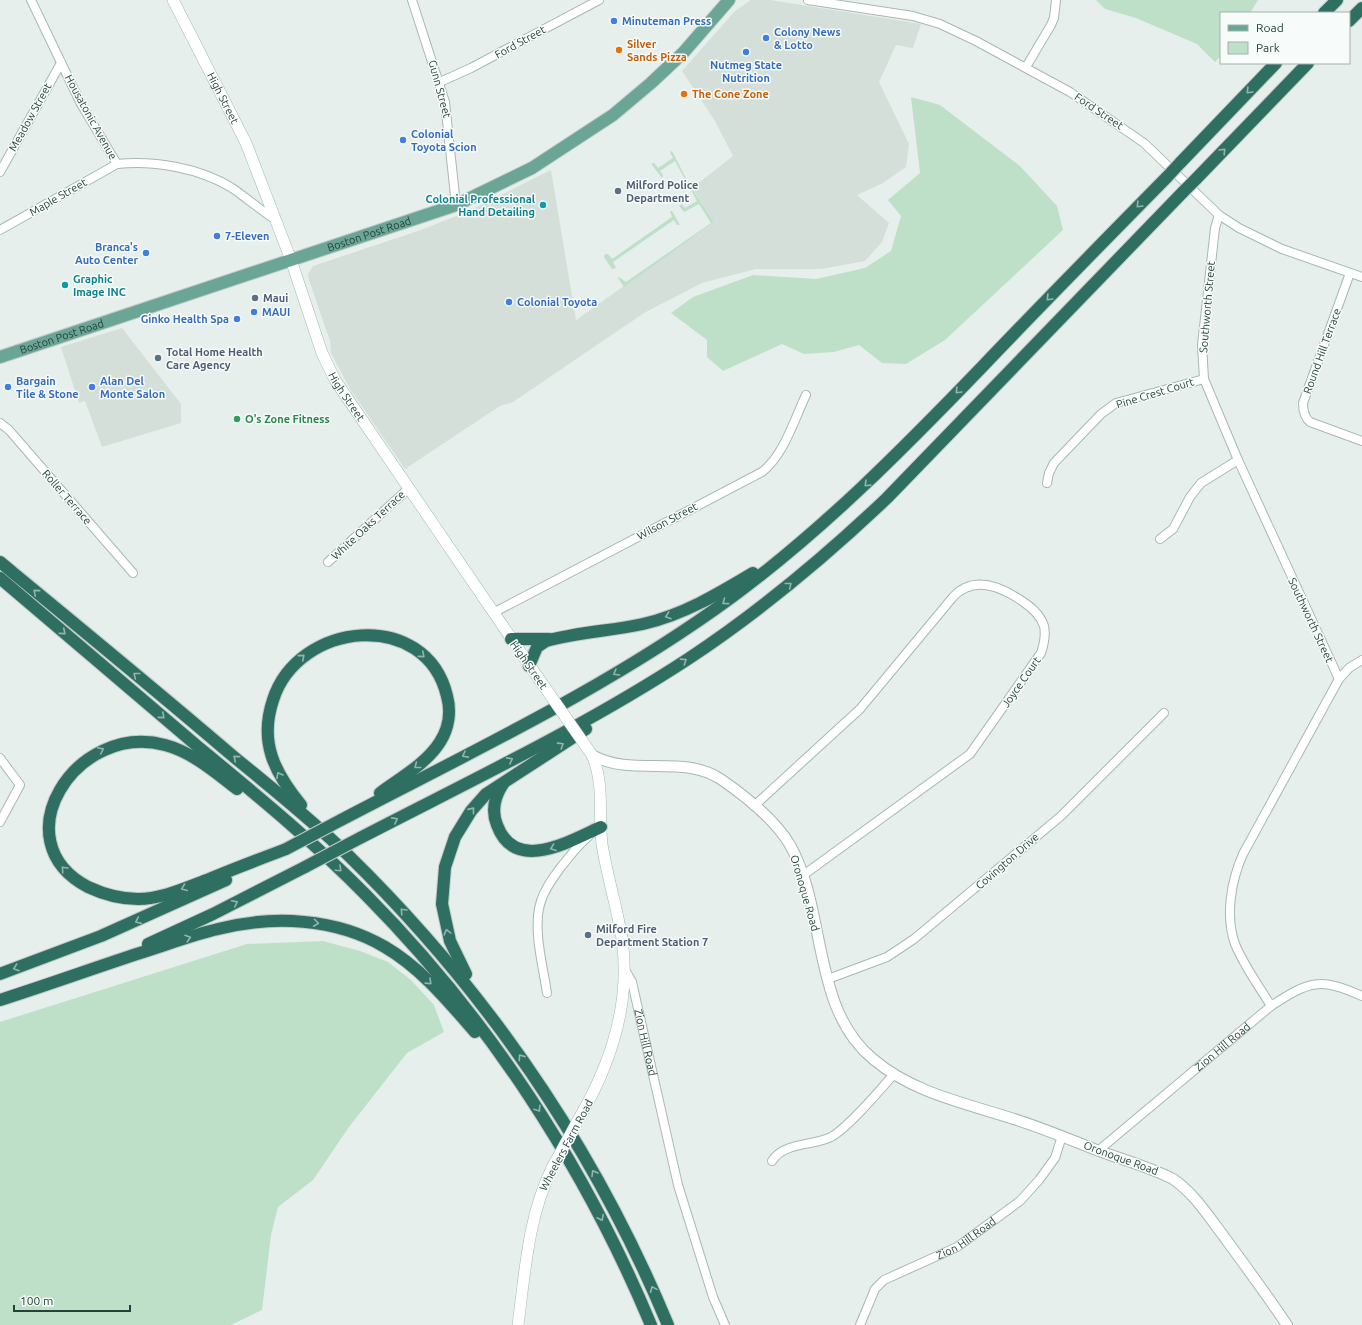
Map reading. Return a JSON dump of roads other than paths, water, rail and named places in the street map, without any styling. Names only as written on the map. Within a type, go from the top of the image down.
[{"type":"highway","points":[[1322,12],[1332,0]]},
{"type":"highway","points":[[1325,12],[1337,0]]},
{"type":"highway","points":[[1350,20],[1362,8]]},
{"type":"highway","points":[[1350,23],[1362,13]]},
{"type":"highway","points":[[0,974],[74,947],[147,917],[286,849],[566,701],[640,660],[709,614],[800,544],[858,493],[1167,177],[1275,64]]},
{"type":"highway","points":[[58,980],[188,926],[305,867],[591,718],[712,643],[764,605],[866,518],[1307,64]]},
{"type":"highway","points":[[511,638],[525,640],[554,638],[643,624],[683,611],[718,594],[800,544]]},
{"type":"highway","points":[[3,564],[330,837]]},
{"type":"highway","points":[[0,579],[311,843],[365,894],[427,961],[476,1020],[524,1088],[596,1208],[621,1258],[651,1325]]},
{"type":"highway","points":[[341,820],[421,763],[439,744],[446,730],[449,716],[448,700],[438,674],[424,657],[416,651],[388,638],[369,635],[350,635],[330,640],[314,648],[299,660],[284,677],[271,705],[268,731],[274,766],[294,798],[420,929],[492,1016]]},
{"type":"highway","points":[[529,666],[537,647],[554,638]]},
{"type":"highway","points":[[664,674],[603,718],[486,794],[470,811],[462,824],[447,858],[442,886],[445,922],[453,950],[469,981],[548,1096],[599,1181],[637,1256],[668,1325]]},
{"type":"highway","points":[[286,849],[172,893],[145,899],[128,899],[95,890],[79,882],[67,872],[56,859],[50,844],[50,817],[54,800],[62,786],[73,771],[87,759],[110,746],[129,742],[147,742],[175,748],[197,760],[311,843]]},
{"type":"highway","points":[[505,781],[494,801],[494,816],[501,835],[518,848],[532,852],[546,850],[601,827]]},
{"type":"highway","points":[[0,1000],[208,932],[232,926],[286,921],[334,926],[374,941],[409,964],[446,1000],[524,1088]]},
{"type":"main road","name":"High Street","points":[[173,0],[246,143],[291,260],[322,353],[335,380],[529,666],[592,755]]},
{"type":"main road","name":"Boston Post Road","points":[[0,357],[456,205],[532,168],[613,115],[651,84],[683,53],[729,0]]},
{"type":"main road","name":"Zion Hill Road","points":[[592,755],[600,778],[601,827],[606,865],[622,939],[624,968]]},
{"type":"main road","name":"Wheelers Farm Road","points":[[518,1325],[534,1214],[540,1192],[598,1085],[615,1040],[621,1013],[624,968]]},
{"type":"street","name":"Housatonic Avenue","points":[[31,0],[82,104],[117,164],[137,163],[179,168],[213,178],[233,189],[276,220]]},
{"type":"street","name":"Gunn Street","points":[[412,0],[440,82],[448,119],[456,205]]},
{"type":"street","name":"Ford Street","points":[[440,82],[471,68],[599,0]]},
{"type":"street","name":"Ford Street","points":[[808,0],[898,13],[927,19],[953,29],[1026,66],[1070,92],[1144,143],[1219,215],[1258,239],[1362,277]]},
{"type":"street","points":[[1026,66],[1051,25],[1054,18],[1056,0]]},
{"type":"street","name":"Meadow Street","points":[[0,172],[61,62]]},
{"type":"street","name":"Maple Street","points":[[0,230],[117,164]]},
{"type":"street","name":"Southworth Street","points":[[1219,215],[1215,228],[1202,345],[1204,378],[1238,460],[1339,680]]},
{"type":"street","name":"Round Hill Terrace","points":[[1350,273],[1303,403],[1303,408],[1306,419],[1310,422],[1362,441]]},
{"type":"street","name":"Pine Crest Court","points":[[1047,483],[1049,473],[1054,464],[1108,408],[1123,400],[1145,396],[1204,378]]},
{"type":"street","name":"Wilson Street","points":[[493,613],[768,468],[782,446],[806,395]]},
{"type":"street","name":"Roller Terrace","points":[[0,423],[9,430],[133,573]]},
{"type":"street","points":[[1160,539],[1173,529],[1190,497],[1201,483],[1238,460]]},
{"type":"street","name":"White Oaks Terrace","points":[[328,562],[408,488]]},
{"type":"street","name":"Joyce Court","points":[[754,806],[860,709],[953,597],[963,588],[980,584],[996,586],[1015,596],[1037,614],[1044,626],[1045,635],[1041,653],[970,754],[802,876]]},
{"type":"street","points":[[1271,1006],[1240,955],[1235,943],[1231,928],[1234,877],[1243,854],[1339,680],[1350,668],[1362,660]]},
{"type":"street","name":"Covington Drive","points":[[828,979],[887,957],[914,940],[1061,816],[1164,713]]},
{"type":"street","name":"Oronoque Road","points":[[592,755],[601,760],[619,765],[685,766],[699,769],[722,780],[754,806],[783,834],[795,855],[802,876],[828,979],[839,1014],[847,1030],[872,1058],[894,1074],[935,1095],[1014,1119],[1165,1175],[1187,1190],[1262,1289],[1287,1325]]},
{"type":"street","points":[[0,758],[20,785],[0,822]]},
{"type":"street","points":[[547,993],[538,930],[538,912],[541,902],[548,885],[574,850],[601,827]]},
{"type":"street","name":"Zion Hill Road","points":[[624,968],[632,982],[678,1185],[713,1297],[725,1325]]},
{"type":"street","name":"Zion Hill Road","points":[[1098,1150],[1271,1006],[1299,989],[1320,983],[1340,987],[1362,996]]},
{"type":"street","points":[[772,1161],[784,1150],[823,1140],[836,1133],[894,1074]]},
{"type":"street","name":"Zion Hill Road","points":[[860,1325],[875,1289],[884,1280],[957,1247],[1020,1201],[1039,1180],[1055,1158],[1062,1136]]},
{"type":"place","name":"Minuteman Press","points":[[614,21]]},
{"type":"place","name":"Colony News & Lotto","points":[[766,38]]},
{"type":"place","name":"Silver Sands Pizza","points":[[619,50]]},
{"type":"place","name":"Nutmeg State Nutrition","points":[[746,52]]},
{"type":"place","name":"The Cone Zone","points":[[684,94]]},
{"type":"place","name":"Colonial Toyota Scion","points":[[403,140]]},
{"type":"place","name":"Milford Police Department","points":[[618,191]]},
{"type":"place","name":"Colonial Professional Hand Detailing","points":[[543,205]]},
{"type":"place","name":"7-Eleven","points":[[217,236]]},
{"type":"place","name":"Branca's Auto Center","points":[[146,253]]},
{"type":"place","name":"Graphic Image INC","points":[[65,285]]},
{"type":"place","name":"Maui","points":[[255,298]]},
{"type":"place","name":"Colonial Toyota","points":[[509,302]]},
{"type":"place","name":"MAUI","points":[[254,312]]},
{"type":"place","name":"Ginko Health Spa","points":[[237,319]]},
{"type":"place","name":"Total Home Health Care Agency","points":[[158,358]]},
{"type":"place","name":"Bargain Tile & Stone","points":[[8,387]]},
{"type":"place","name":"Alan Del Monte Salon","points":[[92,387]]},
{"type":"place","name":"O's Zone Fitness","points":[[237,419]]},
{"type":"place","name":"Milford Fire Department Station 7","points":[[588,935]]}]
